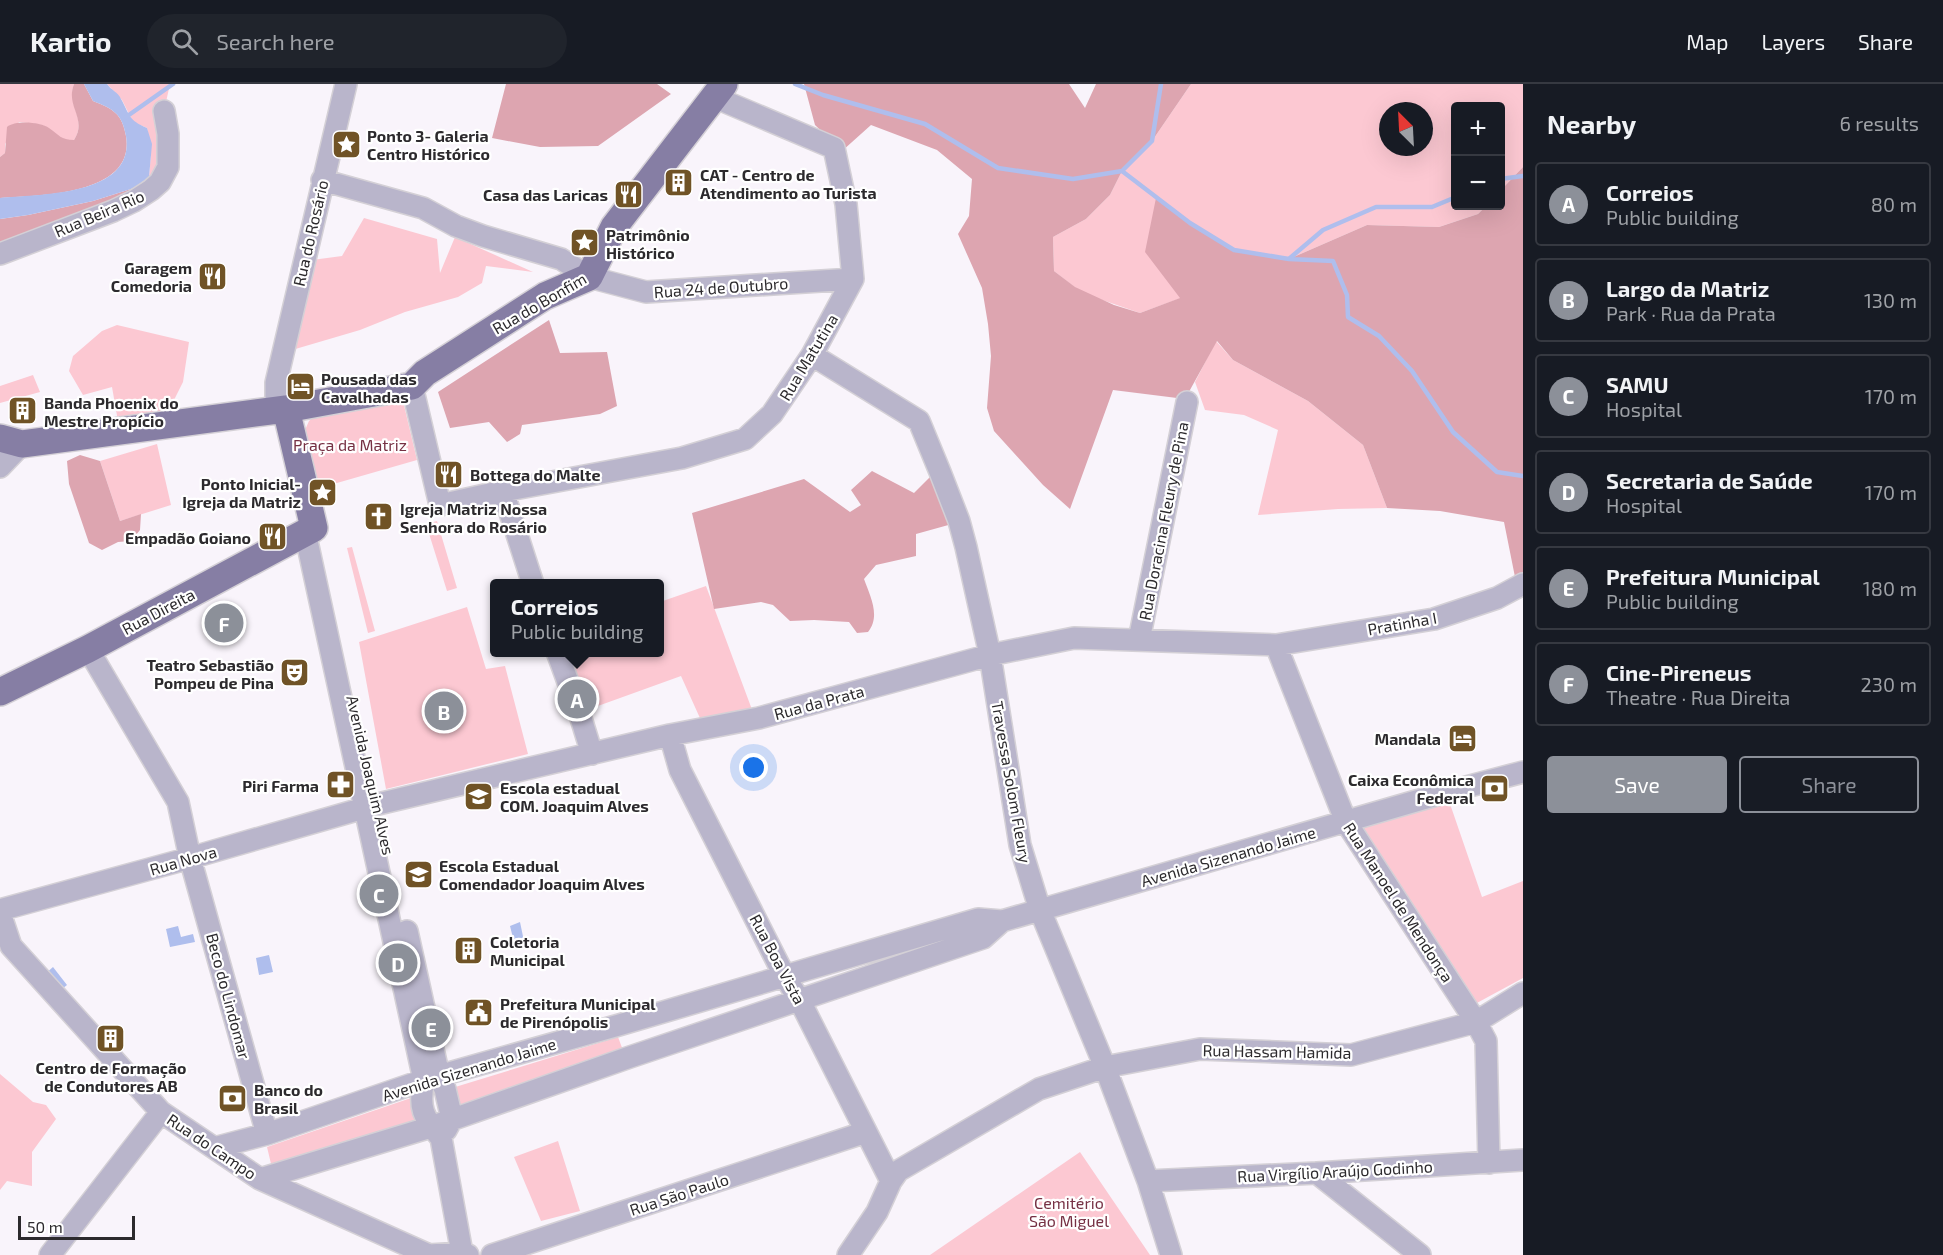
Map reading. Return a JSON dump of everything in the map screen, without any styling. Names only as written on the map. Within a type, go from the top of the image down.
[{"type":"main road","name":"Rua do Bonfim","points":[[11,441],[281,410],[412,386],[424,374],[545,296],[589,277],[614,227],[719,91]]},
{"type":"main road","name":"Avenida Joaquim Alves","points":[[281,410],[310,530]]},
{"type":"main road","name":"Rua Direita","points":[[0,692],[88,649],[310,530]]},
{"type":"street","name":"Rua do Rosário","points":[[281,410],[276,383],[345,84]]},
{"type":"street","points":[[719,91],[834,148],[846,204],[853,279]]},
{"type":"street","name":"Rua Beira Rio","points":[[0,254],[113,211],[152,190],[160,182],[168,167],[168,134],[164,111]]},
{"type":"street","name":"Rua 24 de Outubro","points":[[322,180],[423,208],[474,233],[561,259],[589,277],[646,292],[853,279]]},
{"type":"street","name":"Rua Matutina","points":[[412,386],[440,505],[502,491],[682,458],[746,439],[772,414],[812,355],[853,279]]},
{"type":"street","name":"Travessa Solom Fleury","points":[[812,355],[919,421],[959,521],[990,655],[1020,845],[1040,910],[1105,1067],[1148,1181],[1171,1255]]},
{"type":"street","name":"Rua Doracina Fleury de Pina","points":[[1139,640],[1186,402]]},
{"type":"street","points":[[0,467],[11,441]]},
{"type":"street","points":[[502,491],[531,579]]},
{"type":"street","name":"Avenida Joaquim Alves","points":[[310,530],[431,1078],[445,1089],[452,1119]]},
{"type":"street","name":"Pratinha I","points":[[1276,645],[1434,619],[1497,598],[1523,584]]},
{"type":"street","name":"Rua da Prata","points":[[372,805],[670,735],[759,718],[990,655],[1074,638],[1276,645]]},
{"type":"street","name":"Rua Manoel de Mendonça","points":[[1276,645],[1346,822],[1476,1022],[1486,1041],[1489,1163]]},
{"type":"street","name":"Beco do Lindomar","points":[[88,649],[178,802],[190,858],[267,1134]]},
{"type":"street","points":[[559,657],[592,754]]},
{"type":"street","name":"Rua Boa Vista","points":[[670,735],[680,770],[891,1181]]},
{"type":"street","name":"Avenida Sizenando Jaime","points":[[214,1148],[267,1134],[431,1078],[785,977],[978,919],[1002,921],[1523,772]]},
{"type":"street","name":"Rua Nova","points":[[0,912],[372,805]]},
{"type":"street","name":"Rua do Campo","points":[[0,912],[11,946],[161,1112],[260,1179],[429,1255],[465,1254]]},
{"type":"street","name":"Avenida Sizenando Jaime","points":[[260,1179],[436,1132],[452,1119],[983,938],[1002,921]]},
{"type":"street","name":"Rua Hassam Hamida","points":[[891,1181],[898,1171],[1039,1089],[1105,1067],[1200,1049],[1351,1055],[1476,1022],[1523,993]]},
{"type":"street","points":[[619,1025],[630,1057]]},
{"type":"street","name":"Avenida Joaquim Alves","points":[[431,1078],[420,1096],[422,1111],[436,1132],[465,1254]]},
{"type":"street","points":[[50,1255],[161,1112]]},
{"type":"street","name":"Rua São Paulo","points":[[492,1255],[866,1132]]},
{"type":"street","name":"Rua Virgílio Araújo Godinho","points":[[1148,1181],[1523,1160]]},
{"type":"street","points":[[1317,1173],[1420,1255]]},
{"type":"street","points":[[848,1255],[877,1212],[891,1181]]},
{"type":"green space","points":[[0,84],[74,84],[72,92],[79,125],[74,140],[60,138],[41,125],[19,122],[5,144],[5,153],[0,157]]},
{"type":"green space","points":[[107,84],[170,84],[164,111],[169,153],[151,181],[149,177],[151,153],[147,128],[133,122],[122,100]]},
{"type":"green space","points":[[1191,84],[1523,84],[1523,167],[1505,186],[1505,102],[1451,102],[1451,210],[1482,210],[1478,214],[1439,227],[1367,225],[1289,259],[1234,250],[1190,223],[1156,198],[1181,298],[1140,313],[1082,293],[1054,271],[1053,237],[1086,219],[1110,195],[1122,171],[1152,141]]},
{"type":"green space","points":[[364,218],[437,239],[440,273],[455,237],[533,272],[486,266],[482,283],[458,297],[405,312],[360,330],[292,350],[312,260],[342,256]]},
{"type":"green space","points":[[117,325],[189,342],[183,382],[168,417],[119,427],[112,387],[83,395],[69,371],[73,356],[102,331]]},
{"type":"green space","points":[[1216,341],[1233,360],[1308,401],[1363,445],[1387,508],[1258,515],[1278,430],[1244,415],[1205,410],[1195,382]]},
{"type":"green space","points":[[33,375],[40,392],[0,403],[0,386]]},
{"type":"green space","name":"Praça da Matriz","points":[[396,398],[403,401],[417,460],[316,489],[305,430],[309,421],[312,418]]},
{"type":"green space","points":[[157,444],[171,505],[120,521],[100,461]]},
{"type":"green space","points":[[437,521],[457,588],[447,591],[426,524]]},
{"type":"green space","points":[[352,547],[375,631],[368,633],[347,548]]},
{"type":"green space","points":[[706,586],[754,715],[704,727],[681,676],[584,711],[564,657],[664,657],[664,601]]},
{"type":"green space","points":[[467,607],[486,669],[505,666],[528,754],[386,789],[359,642]]},
{"type":"green space","points":[[1448,798],[1482,897],[1523,881],[1523,978],[1475,1004],[1355,822]]},
{"type":"green space","points":[[618,1037],[624,1053],[458,1109],[452,1088]]},
{"type":"green space","points":[[0,1074],[33,1102],[46,1105],[56,1119],[32,1152],[32,1186],[7,1181],[0,1190]]},
{"type":"green space","points":[[411,1098],[419,1123],[272,1168],[267,1147]]},
{"type":"green space","points":[[558,1141],[580,1211],[541,1221],[514,1157]]},
{"type":"green space","name":"Cemitério São Miguel","points":[[1080,1152],[1150,1255],[930,1255]]},
{"type":"shaded area","points":[[74,84],[84,84],[93,101],[116,113],[122,122],[126,136],[125,156],[116,171],[100,181],[81,188],[59,193],[0,198],[0,157],[5,153],[7,127],[22,123],[40,124],[63,138],[74,140],[79,125],[72,99]]},
{"type":"shaded area","points":[[506,84],[657,84],[671,94],[598,146],[540,147],[492,138]]},
{"type":"shaded area","points":[[804,84],[1069,84],[1085,108],[1096,84],[1191,84],[1152,141],[1122,171],[1110,195],[1086,219],[1053,237],[1054,271],[1075,287],[1114,305],[1140,313],[1180,298],[1145,252],[1156,198],[1190,223],[1234,250],[1289,259],[1367,225],[1439,227],[1478,214],[1482,210],[1505,210],[1505,186],[1523,167],[1523,584],[1517,587],[1504,522],[1440,511],[1387,508],[1363,445],[1308,401],[1233,360],[1217,341],[1185,399],[1113,390],[1070,509],[1043,485],[994,431],[987,408],[991,356],[982,288],[958,234],[969,216],[972,179],[937,150],[871,125],[842,151],[815,125]]},
{"type":"shaded area","points":[[149,177],[151,190],[0,254],[0,219],[93,201],[134,188]]},
{"type":"shaded area","points":[[549,320],[560,353],[607,352],[617,406],[600,414],[522,425],[520,434],[507,442],[489,422],[450,428],[438,392]]},
{"type":"shaded area","points":[[80,455],[100,461],[120,521],[141,514],[140,530],[131,541],[118,542],[102,550],[89,543],[69,484],[67,461]]},
{"type":"shaded area","points":[[872,471],[914,493],[932,475],[952,524],[916,534],[916,556],[876,565],[864,579],[874,613],[872,626],[868,632],[857,633],[849,622],[790,621],[773,605],[761,602],[714,609],[692,513],[804,479],[850,512],[861,505],[851,490]]},
{"type":"water","points":[[84,84],[107,84],[120,97],[133,120],[147,128],[152,144],[149,177],[134,188],[93,201],[0,219],[0,198],[59,193],[81,188],[100,181],[116,171],[125,156],[126,136],[122,122],[116,113],[93,101]]},
{"type":"water","points":[[520,922],[525,946],[516,950],[510,926]]},
{"type":"water","points":[[178,926],[181,937],[193,934],[195,942],[170,947],[166,929]]},
{"type":"water","points":[[269,955],[273,972],[259,975],[256,958]]},
{"type":"water","points":[[53,967],[67,985],[57,993],[44,975]]},
{"type":"waterway","points":[[126,117],[173,84]]},
{"type":"waterway","points":[[795,84],[823,95],[925,124],[998,168],[1073,179],[1122,171],[1190,223],[1234,250],[1289,259],[1333,261],[1347,295],[1348,317],[1379,336],[1412,371],[1453,432],[1497,472],[1523,476]]},
{"type":"waterway","points":[[1122,171],[1152,141],[1161,84]]},
{"type":"waterway","points":[[1505,178],[1523,176]]},
{"type":"waterway","points":[[1290,258],[1323,230],[1376,207],[1432,207],[1451,199]]},
{"type":"place","name":"Ponto 3- Galeria Centro Histórico","points":[[346,144]]},
{"type":"place","name":"CAT - Centro de Atendimento ao Turista","points":[[679,183]]},
{"type":"place","name":"Casa das Laricas","points":[[629,194]]},
{"type":"place","name":"Patrimônio Histórico","points":[[585,243]]},
{"type":"place","name":"Garagem Comedoria","points":[[213,276]]},
{"type":"place","name":"Pousada das Cavalhadas","points":[[300,387]]},
{"type":"place","name":"Banda Phoenix do Mestre Propício","points":[[23,411]]},
{"type":"place","name":"Bottega do Malte","points":[[449,474]]},
{"type":"place","name":"Ponto Inicial- Igreja da Matriz","points":[[322,492]]},
{"type":"place","name":"Igreja Matriz Nossa Senhora do Rosário","points":[[379,517]]},
{"type":"place","name":"Empadão Goiano","points":[[272,537]]},
{"type":"place","name":"Cine-Pireneus","points":[[224,623]]},
{"type":"place","name":"Teatro Sebastião Pompeu de Pina","points":[[295,673]]},
{"type":"place","name":"Correios","points":[[577,699]]},
{"type":"place","name":"Largo da Matriz","points":[[444,711]]},
{"type":"place","name":"Mandala","points":[[1462,738]]},
{"type":"place","name":"Piri Farma","points":[[340,785]]},
{"type":"place","name":"Caixa Econômica Federal","points":[[1495,788]]},
{"type":"place","name":"Escola estadual COM. Joaquim Alves","points":[[479,796]]},
{"type":"place","name":"Escola Estadual Comendador Joaquim Alves","points":[[418,874]]},
{"type":"place","name":"SAMU","points":[[379,894]]},
{"type":"place","name":"Coletoria Municipal","points":[[469,950]]},
{"type":"place","name":"Secretaria de Saúde","points":[[398,963]]},
{"type":"place","name":"Prefeitura Municipal de Pirenópolis","points":[[479,1012]]},
{"type":"place","name":"Prefeitura Municipal","points":[[431,1028]]},
{"type":"place","name":"Centro de Formação de Condutores AB","points":[[111,1039]]},
{"type":"place","name":"Banco do Brasil","points":[[233,1098]]}]
